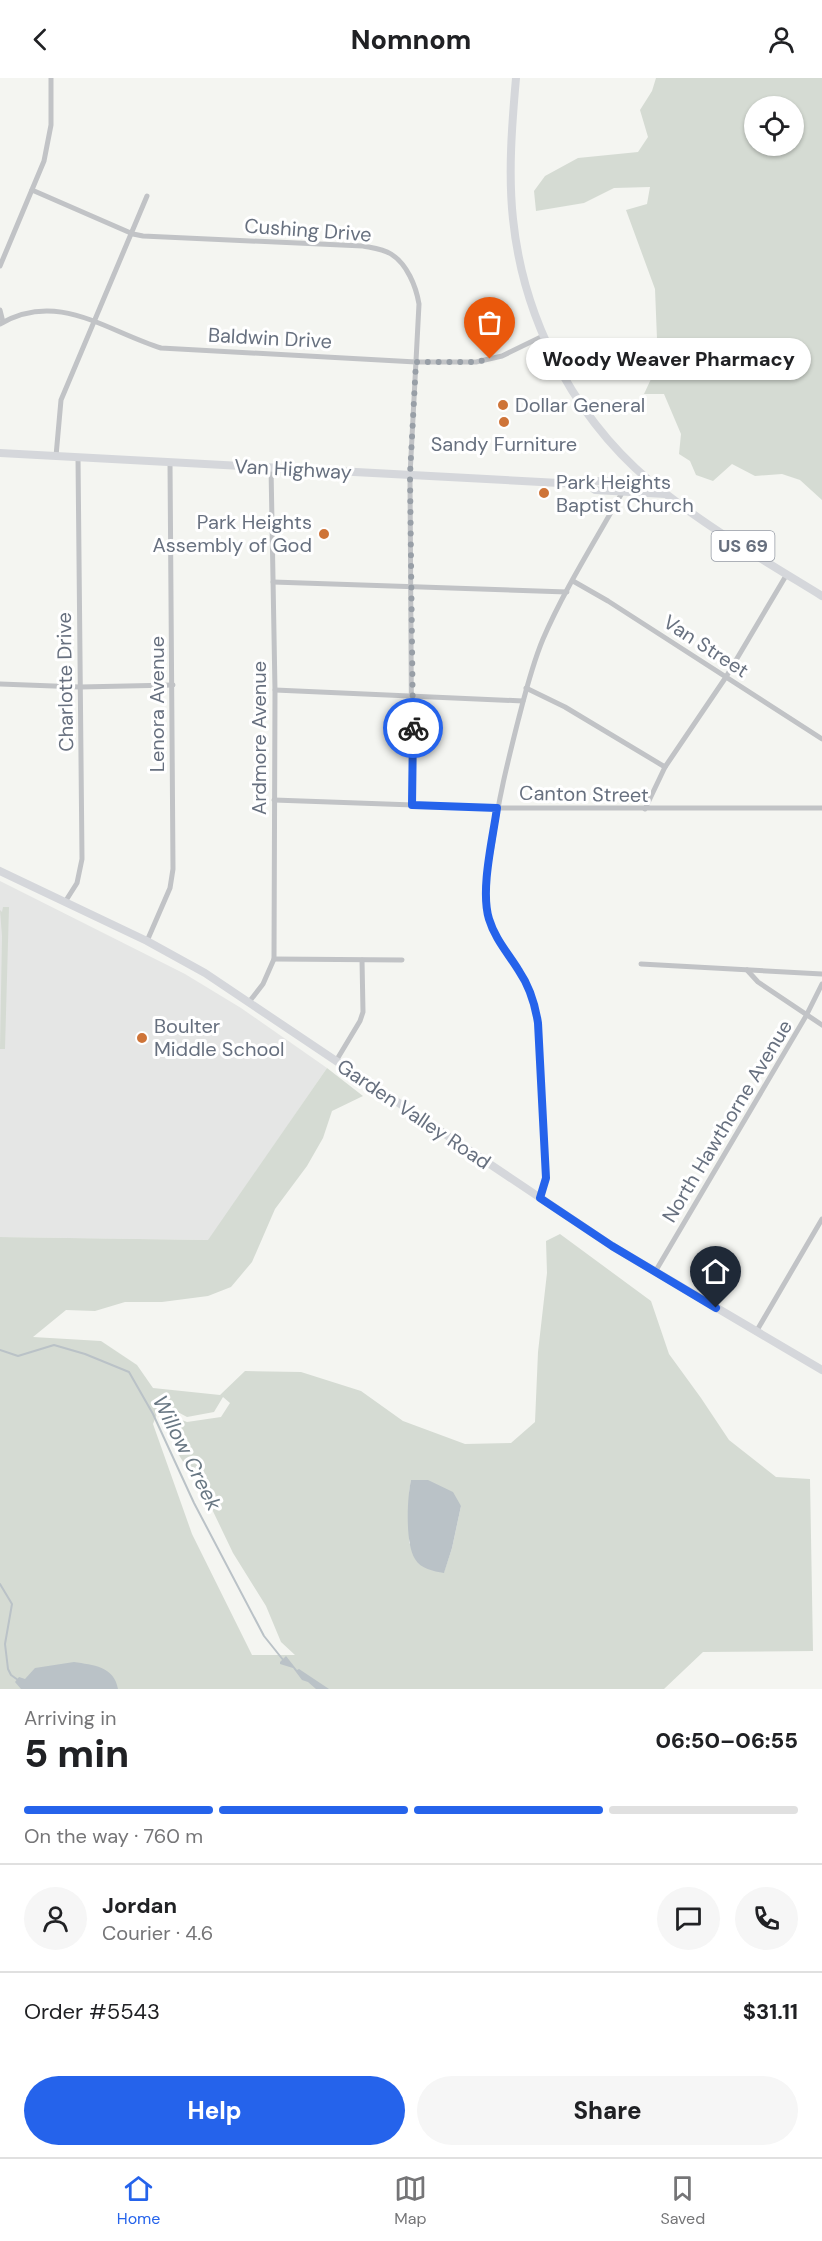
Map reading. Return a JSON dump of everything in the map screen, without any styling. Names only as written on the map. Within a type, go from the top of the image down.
[{"type":"main road","name":"US 69","points":[[516,78],[511,164],[513,220],[526,285],[543,336],[569,386],[588,415],[617,450],[665,494],[787,574],[821,592]]},
{"type":"street","points":[[0,266],[44,161],[51,125],[51,78]]},
{"type":"street","name":"Cushing Drive","points":[[32,190],[133,234],[363,246],[381,250],[393,255],[412,278],[419,304],[410,475],[412,805]]},
{"type":"street","points":[[56,456],[61,400],[133,234],[147,196]]},
{"type":"street","points":[[0,310],[2,323]]},
{"type":"street","name":"Baldwin Drive","points":[[2,323],[24,314],[57,310],[76,314],[161,348],[416,362],[476,362],[502,356],[543,336]]},
{"type":"street","name":"Van Highway","points":[[0,453],[586,484],[596,481],[653,484]]},
{"type":"street","name":"Charlotte Drive","points":[[65,902],[77,883],[82,859],[78,457]]},
{"type":"street","name":"Lenora Avenue","points":[[147,941],[171,888],[173,869],[171,462]]},
{"type":"street","name":"Ardmore Avenue","points":[[249,1002],[263,984],[274,959],[275,690],[272,467]]},
{"type":"street","name":"Van Highway","points":[[586,484],[595,490],[665,494]]},
{"type":"street","points":[[540,1198],[546,1178],[535,1004],[528,987],[493,930],[488,917],[486,900],[497,808],[526,688],[542,642],[623,491]]},
{"type":"street","points":[[645,809],[665,767],[726,677],[787,574]]},
{"type":"street","name":"Van Street","points":[[573,581],[608,601],[822,739]]},
{"type":"street","points":[[273,582],[567,592]]},
{"type":"street","points":[[0,684],[80,687],[173,685]]},
{"type":"street","points":[[526,688],[564,707],[665,767]]},
{"type":"street","points":[[275,690],[523,701]]},
{"type":"street","name":"Canton Street","points":[[274,800],[497,808],[822,808]]},
{"type":"street","name":"Garden Valley Road","points":[[0,871],[147,941],[205,973],[612,1246],[822,1370]]},
{"type":"street","points":[[274,959],[402,960]]},
{"type":"street","points":[[336,1061],[360,1022],[363,1012],[362,960]]},
{"type":"street","points":[[641,964],[822,974]]},
{"type":"street","points":[[747,970],[758,982],[806,1017],[822,1025]]},
{"type":"street","name":"North Hawthorne Avenue","points":[[655,1272],[806,1017],[822,984]]},
{"type":"street","points":[[756,1332],[822,1219]]},
{"type":"shaded area","points":[[656,78],[822,78],[822,500],[800,480],[782,474],[755,476],[732,464],[713,481],[696,475],[690,461],[679,454],[681,434],[664,394],[644,394],[658,364],[655,289],[626,210],[647,204],[650,187],[614,188],[584,203],[536,211],[534,191],[545,176],[578,158],[638,152],[648,137],[640,110],[652,91]]},
{"type":"shaded area","name":"Boulter Middle School","points":[[0,881],[185,974],[241,1008],[327,1068],[209,1240],[0,1237]]},
{"type":"shaded area","points":[[3,907],[9,907],[5,1049],[0,1049],[2,936],[0,910],[2,912]]},
{"type":"shaded area","points":[[327,1068],[363,1096],[332,1111],[323,1138],[307,1166],[275,1209],[252,1262],[231,1287],[208,1296],[162,1302],[125,1302],[95,1311],[66,1310],[33,1337],[101,1341],[137,1365],[153,1388],[220,1395],[245,1371],[301,1372],[361,1391],[403,1421],[465,1444],[511,1443],[535,1422],[538,1352],[547,1273],[546,1241],[560,1234],[651,1301],[669,1354],[729,1440],[776,1477],[810,1479],[813,1651],[703,1652],[664,1689],[0,1689],[0,1237],[208,1240]],"holes":[[[223,1397],[230,1403],[221,1417],[187,1422],[164,1413],[177,1452],[210,1505],[233,1553],[266,1606],[281,1642],[295,1655],[252,1655],[192,1534],[153,1424],[161,1403],[187,1417],[214,1412]],[[411,1480],[461,1506],[444,1572],[409,1543]]]},
{"type":"shaded area","points":[[411,1480],[428,1480],[453,1492],[461,1506],[444,1573],[424,1567],[415,1559],[412,1552],[408,1520]]},
{"type":"shaded area","points":[[286,1656],[297,1670],[299,1669],[329,1689],[316,1689],[302,1680],[293,1668],[280,1664]]},
{"type":"shaded area","points":[[74,1662],[107,1671],[116,1681],[118,1689],[21,1689],[15,1682],[19,1677],[25,1679],[35,1668]]},
{"type":"waterway","name":"Willow Creek","points":[[0,1350],[18,1356],[54,1345],[85,1354],[129,1372],[153,1414],[194,1503],[264,1636],[284,1661]]},
{"type":"waterway","points":[[0,1584],[12,1604],[5,1644],[8,1669],[11,1675],[18,1680]]},
{"type":"way so far","points":[[413,728],[410,475],[416,362],[476,362],[490,359]]},
{"type":"place","name":"Woody Weaver Pharmacy","points":[[490,359]]},
{"type":"place","name":"Dollar General","points":[[503,405]]},
{"type":"place","name":"Sandy Furniture","points":[[504,422]]},
{"type":"place","name":"Park Heights Baptist Church","points":[[544,493]]},
{"type":"place","name":"Park Heights Assembly of God","points":[[324,534]]},
{"type":"place","name":"Boulter Middle School","points":[[142,1038]]},
{"type":"route","points":[[413,728],[412,805],[497,808],[486,900],[488,917],[493,930],[520,972],[535,1004],[541,1056],[546,1178],[540,1198],[612,1246],[716,1308]]}]
